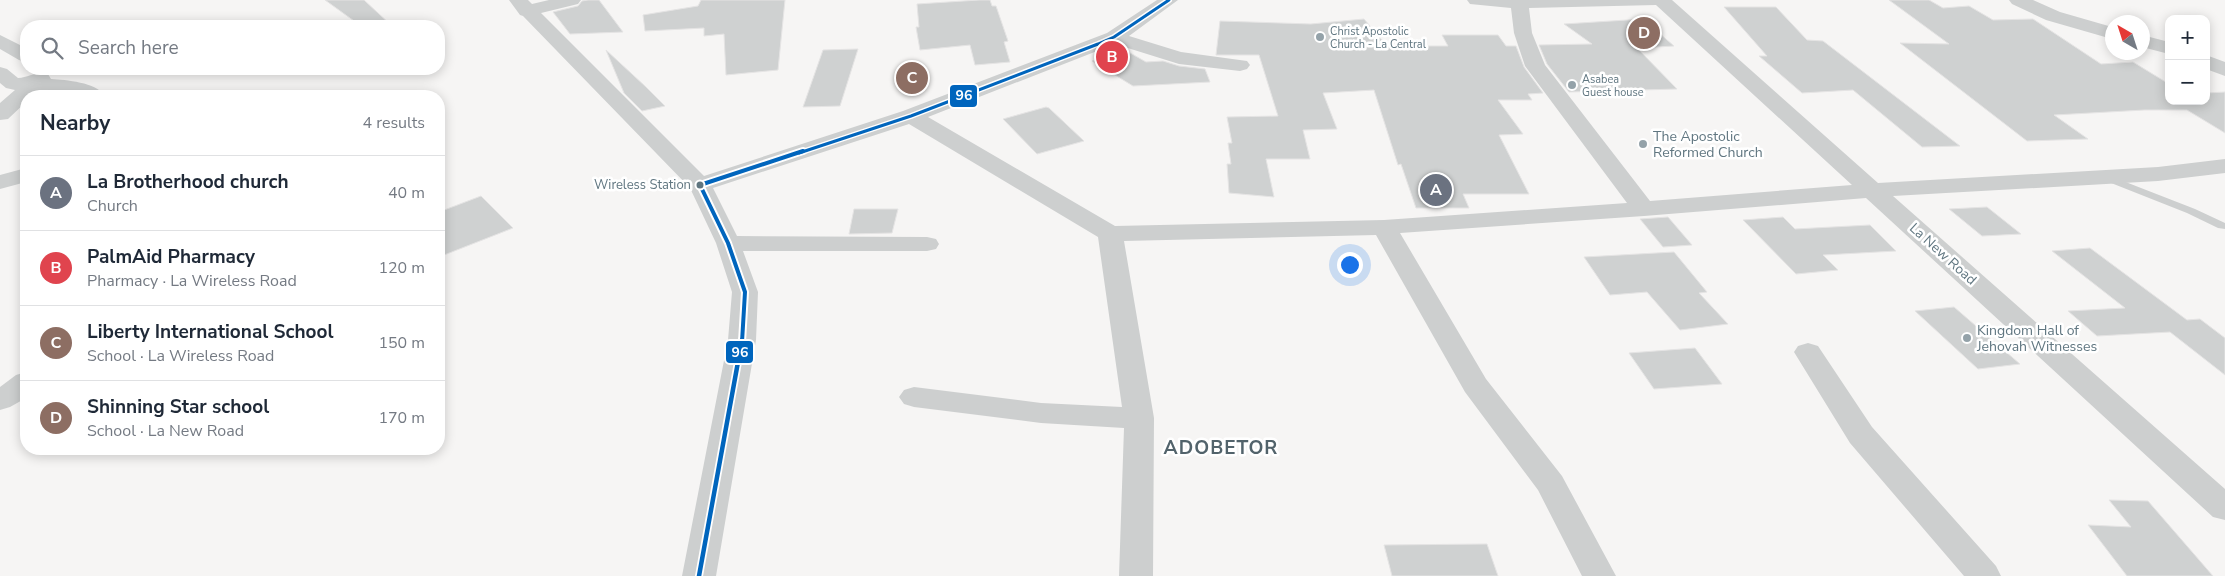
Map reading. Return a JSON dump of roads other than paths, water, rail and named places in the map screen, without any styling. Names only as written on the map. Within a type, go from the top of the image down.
[{"type":"street","points":[[522,5],[572,0]]},
{"type":"street","points":[[700,184],[911,116],[1114,37],[1169,0]]},
{"type":"street","points":[[1476,0],[1519,4],[1654,0]]},
{"type":"street","name":"La New Road","points":[[1662,0],[2225,508]]},
{"type":"street","points":[[2018,0],[2053,16],[2105,31]]},
{"type":"street","points":[[1519,4],[1523,33],[1534,66],[1644,209]]},
{"type":"street","points":[[522,5],[700,184],[728,243],[746,292],[742,340],[699,576]]},
{"type":"street","points":[[1114,37],[1179,58],[1240,65]]},
{"type":"street","points":[[0,41],[20,53]]},
{"type":"street","points":[[2150,43],[2165,47]]},
{"type":"street","points":[[2210,63],[2225,70]]},
{"type":"street","points":[[0,73],[13,84],[40,76],[80,90]]},
{"type":"street","points":[[25,90],[40,76]]},
{"type":"street","points":[[0,114],[20,95]]},
{"type":"street","points":[[911,116],[1110,234],[1384,227],[1644,209],[1873,190],[2158,174],[2225,166]]},
{"type":"street","points":[[0,182],[20,177]]},
{"type":"street","points":[[1384,227],[1475,385],[1551,484],[1599,576]]},
{"type":"street","points":[[1110,234],[1139,418],[1136,576]]},
{"type":"street","points":[[728,243],[927,244]]},
{"type":"street","points":[[1808,352],[1861,435],[1984,576]]},
{"type":"street","points":[[0,400],[20,388]]},
{"type":"street","points":[[914,397],[1042,413],[1139,418]]},
{"type":"lane","points":[[2105,177],[2138,192],[2192,211],[2222,226]]},
{"type":"place","name":"Shinning Star school","points":[[1644,33]]},
{"type":"place","name":"Christ Apostolic Church - La Central","points":[[1320,37]]},
{"type":"place","name":"PalmAid Pharmacy","points":[[1112,57]]},
{"type":"place","name":"Liberty International School","points":[[912,78]]},
{"type":"place","name":"Asabea Guest house","points":[[1572,85]]},
{"type":"place","name":"The Apostolic Reformed Church","points":[[1643,144]]},
{"type":"place","name":"Wireless Station","points":[[700,185]]},
{"type":"place","name":"La Brotherhood church","points":[[1436,190]]},
{"type":"place","name":"Kingdom Hall of Jehovah Witnesses","points":[[1967,338]]},
{"type":"district","name":"ADOBETOR","points":[[1221,448]]}]
